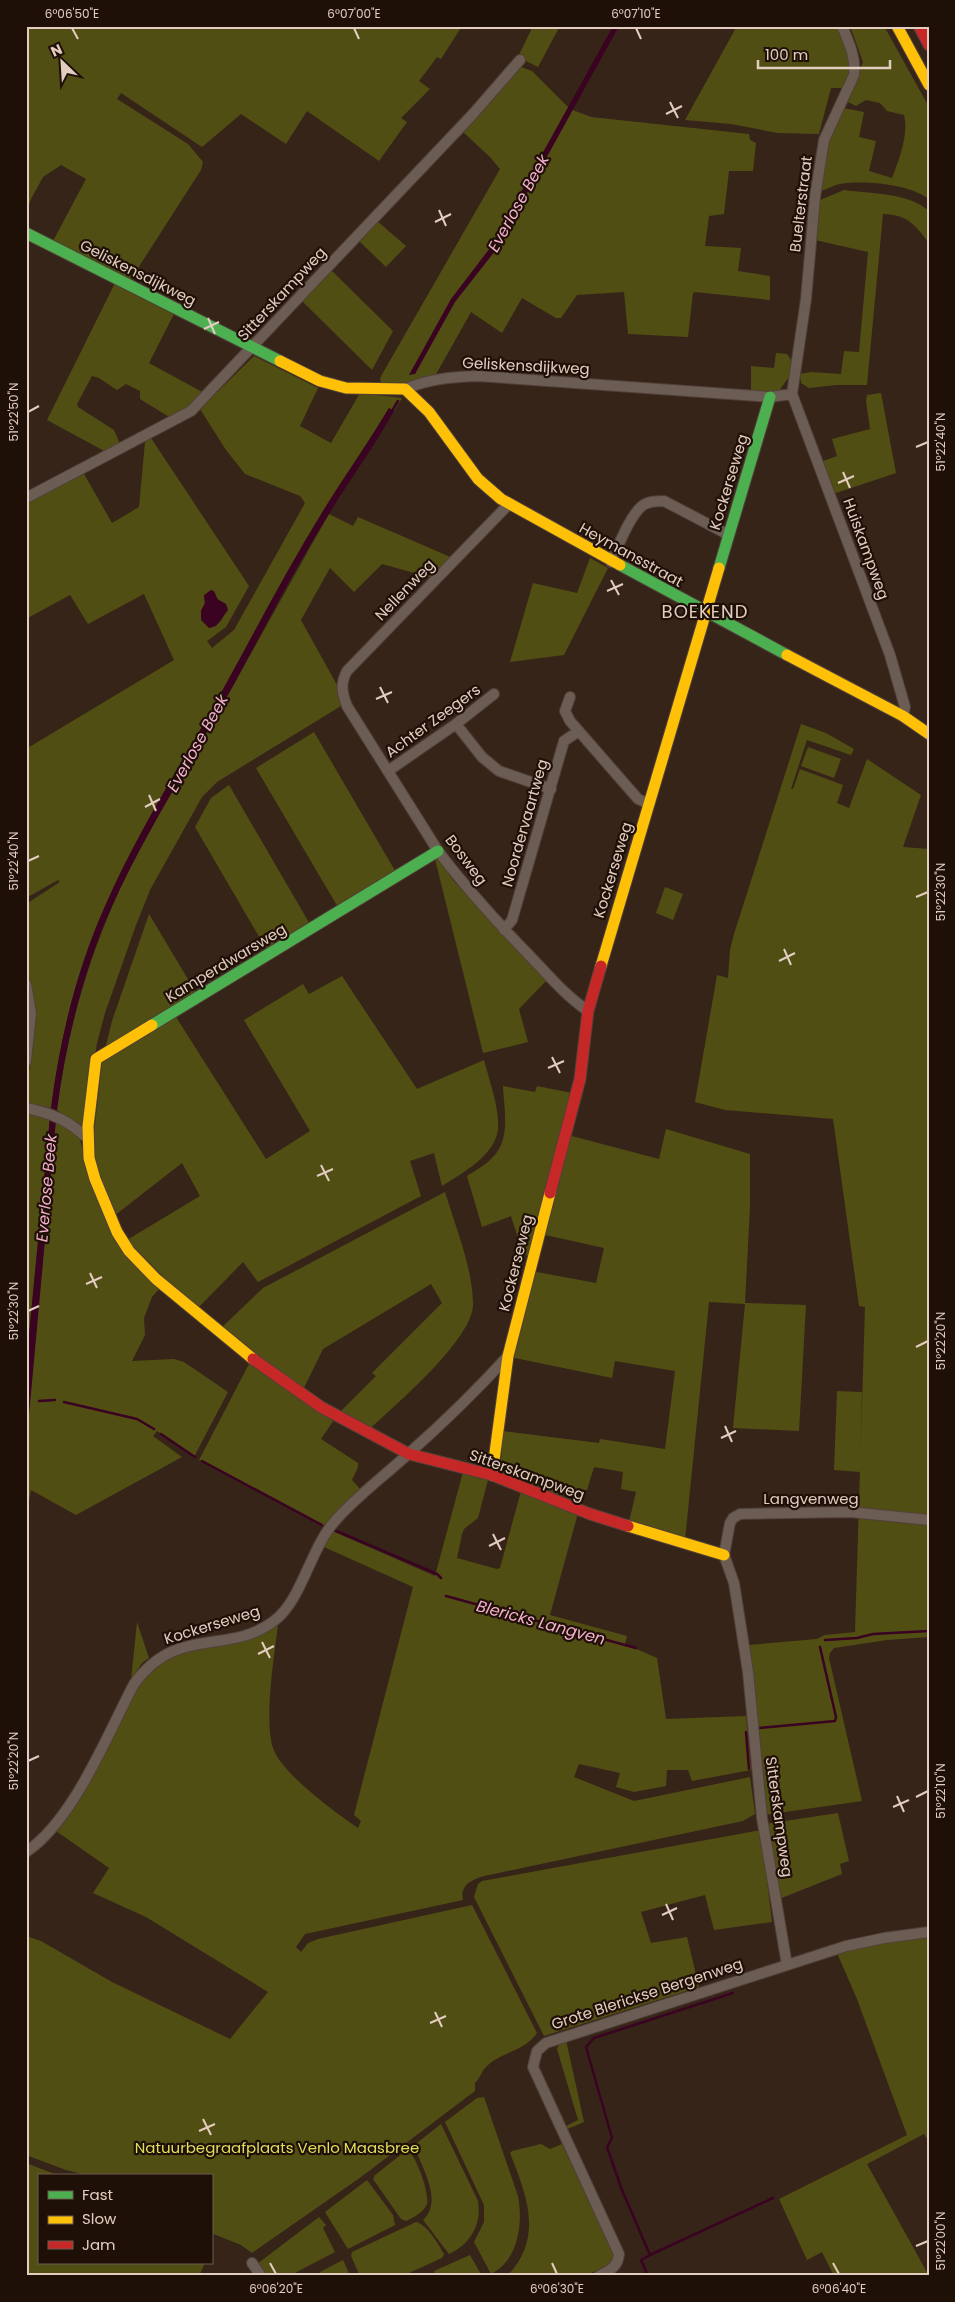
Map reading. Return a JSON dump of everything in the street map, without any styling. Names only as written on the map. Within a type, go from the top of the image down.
[{"type":"main road","points":[[897,26],[929,85]]},
{"type":"main road","points":[[919,26],[929,45]]},
{"type":"main road","name":"Geliskensdijkweg","points":[[26,233],[320,381],[337,386],[374,390],[405,389]]},
{"type":"main road","name":"Heymansstraat","points":[[405,389],[429,412],[478,479],[509,504],[611,562],[903,716],[929,734]]},
{"type":"main road","name":"Kockerseweg","points":[[492,1475],[508,1356],[580,1080],[588,1011],[770,397]]},
{"type":"main road","name":"Kamperdwarsweg","points":[[88,1138],[96,1059],[438,851]]},
{"type":"main road","name":"Sitterskampweg","points":[[88,1138],[89,1158],[95,1180],[117,1232],[129,1251],[156,1279],[248,1356],[321,1407],[409,1454],[492,1475],[590,1514],[724,1555]]},
{"type":"street","name":"Buelterstraat","points":[[792,394],[806,302],[815,196],[824,140],[854,75],[856,64],[842,26]]},
{"type":"street","name":"Sitterskampweg","points":[[26,498],[191,411],[252,348],[295,299],[473,114],[520,60]]},
{"type":"street","name":"Geliskensdijkweg","points":[[405,389],[439,378],[478,376],[770,397],[792,394]]},
{"type":"street","name":"Huiskampweg","points":[[792,394],[890,655],[906,706],[903,716]]},
{"type":"street","points":[[611,562],[635,514],[642,505],[654,500],[664,501],[729,535]]},
{"type":"street","name":"Nellenweg","points":[[347,706],[342,680],[348,671],[509,504]]},
{"type":"street","name":"Achter Zeegers","points":[[388,771],[456,724],[494,694]]},
{"type":"street","points":[[570,697],[565,711],[570,721],[638,799],[649,804]]},
{"type":"street","name":"Bosweg","points":[[347,706],[438,851],[467,888],[504,930],[571,999],[588,1011]]},
{"type":"street","points":[[456,724],[482,757],[498,771],[551,788]]},
{"type":"street","name":"Noordervaartweg","points":[[504,930],[512,920],[564,741],[579,731]]},
{"type":"street","points":[[26,984],[31,1014],[26,1061]]},
{"type":"street","points":[[26,1108],[60,1117],[73,1124],[88,1138]]},
{"type":"street","name":"Kockerseweg","points":[[26,1852],[54,1827],[72,1802],[134,1684],[145,1669],[171,1651],[236,1637],[273,1622],[287,1609],[320,1542],[334,1522],[409,1454],[508,1356]]},
{"type":"street","name":"Langvenweg","points":[[724,1555],[730,1523],[733,1518],[740,1514],[850,1512],[929,1520]]},
{"type":"street","name":"Sitterskampweg","points":[[724,1555],[734,1583],[746,1662],[762,1818],[786,1965]]},
{"type":"street","name":"Grote Blerickse Bergenweg","points":[[599,2276],[612,2270],[618,2263],[619,2254],[533,2066],[537,2051],[546,2043],[846,1946],[884,1938],[929,1932]]},
{"type":"street","points":[[252,2264],[261,2276]]},
{"type":"green space","points":[[26,26],[462,26],[441,59],[437,57],[419,81],[430,89],[401,118],[407,122],[379,161],[307,111],[286,144],[241,114],[202,147],[121,93],[117,99],[188,144],[203,162],[201,170],[131,279],[53,241],[86,179],[61,165],[43,177],[31,199],[26,214]]},
{"type":"green space","points":[[533,26],[560,26],[538,67],[518,57]]},
{"type":"green space","points":[[737,26],[839,26],[849,57],[849,73],[843,88],[831,88],[819,134],[778,133],[731,124],[685,120]]},
{"type":"green space","points":[[850,26],[884,26],[929,107],[929,199],[910,190],[873,183],[840,184],[821,191],[828,144],[843,108],[864,112],[859,137],[876,141],[869,171],[892,178],[904,139],[904,115],[887,111],[880,103],[866,100],[856,106],[846,101],[863,62]]},
{"type":"green space","points":[[521,67],[532,71],[570,109],[591,117],[749,134],[750,140],[756,143],[753,171],[729,171],[724,214],[709,216],[705,246],[741,248],[738,271],[770,276],[770,300],[695,292],[693,293],[688,337],[628,334],[624,292],[577,295],[561,318],[556,318],[522,298],[502,333],[471,312],[435,376],[396,385],[381,383],[380,378],[500,169],[463,132]]},
{"type":"green space","points":[[844,190],[900,197],[920,205],[929,211],[929,243],[910,222],[899,216],[883,214],[867,385],[836,385],[809,388],[801,383],[800,374],[811,372],[841,374],[844,351],[859,352],[868,252],[815,240],[820,200]]},
{"type":"green space","points":[[376,220],[406,246],[386,267],[358,240]]},
{"type":"green space","points":[[331,270],[393,331],[372,370],[302,301]]},
{"type":"green space","points":[[115,283],[174,314],[149,363],[206,394],[171,418],[140,399],[140,391],[126,384],[117,390],[99,378],[92,376],[77,404],[78,407],[114,430],[120,444],[106,452],[47,420]]},
{"type":"green space","points":[[776,353],[787,354],[794,364],[789,377],[778,392],[751,392],[751,366],[774,368]]},
{"type":"green space","points":[[254,356],[318,388],[300,426],[331,443],[360,393],[402,398],[394,411],[389,408],[331,498],[153,811],[117,880],[86,953],[78,978],[59,1056],[51,1108],[26,1102],[34,1023],[26,973],[26,904],[60,882],[58,880],[26,898],[26,749],[174,660],[144,594],[88,624],[70,595],[26,619],[26,504],[84,474],[112,523],[139,507],[145,442],[151,438],[249,586],[226,627],[207,641],[212,648],[234,630],[305,503],[300,496],[245,474],[226,450],[200,409]],"holes":[[[204,595],[216,598],[226,604],[225,612],[220,622],[210,628],[201,611],[205,603]]]},
{"type":"green space","points":[[881,393],[896,473],[833,494],[825,473],[823,461],[837,456],[832,439],[870,429],[866,401],[867,395]]},
{"type":"green space","points":[[329,514],[353,526],[358,517],[455,559],[436,579],[382,564],[354,592],[330,568],[301,620],[337,685],[337,694],[341,706],[217,782],[202,797],[150,890],[136,925],[105,1013],[97,1043],[83,1128],[57,1110],[65,1058],[77,1007],[93,956],[112,907],[149,831]]},
{"type":"green space","points":[[590,558],[608,568],[564,655],[510,662],[533,583],[577,593]]},
{"type":"green space","points":[[801,724],[826,733],[854,749],[851,755],[807,740],[791,789],[793,789],[800,769],[843,785],[837,803],[849,808],[867,759],[921,795],[903,847],[929,849],[929,1637],[887,1640],[834,1648],[830,1653],[829,1658],[862,1801],[764,1815],[749,1645],[817,1639],[825,1635],[855,1632],[865,1307],[859,1306],[833,1119],[725,1110],[695,1102],[717,975],[728,978],[730,950],[734,934]]},
{"type":"green space","points":[[314,732],[397,874],[339,909],[256,768]]},
{"type":"green space","points":[[808,747],[841,759],[834,778],[801,766]]},
{"type":"green space","points":[[229,785],[311,926],[268,952],[195,827],[211,798]]},
{"type":"green space","points":[[437,858],[453,880],[547,980],[519,1009],[528,1042],[483,1053],[435,859]]},
{"type":"green space","points":[[665,887],[683,894],[673,920],[656,913]]},
{"type":"green space","points":[[149,914],[198,996],[104,1053],[112,1021]]},
{"type":"green space","points":[[342,976],[417,1089],[484,1060],[494,1094],[497,1113],[498,1129],[496,1139],[476,1163],[442,1186],[434,1153],[410,1161],[421,1196],[258,1282],[243,1262],[196,1310],[127,1240],[200,1196],[182,1163],[114,1216],[92,1151],[102,1062],[176,1017],[266,1159],[310,1131],[244,1020],[303,984],[309,994]]},
{"type":"green space","points":[[503,1086],[535,1092],[537,1086],[572,1093],[528,1256],[523,1254],[511,1216],[482,1227],[467,1176],[490,1160],[499,1150],[505,1124]]},
{"type":"green space","points":[[26,1113],[50,1117],[26,1366]]},
{"type":"green space","points":[[56,1119],[74,1131],[80,1140],[95,1191],[160,1288],[152,1297],[144,1318],[145,1335],[132,1361],[174,1359],[184,1362],[228,1392],[194,1457],[157,1431],[153,1436],[182,1457],[76,1515],[31,1490],[26,1516],[26,1439]]},
{"type":"green space","points":[[666,1129],[750,1154],[750,1207],[745,1303],[806,1305],[799,1431],[733,1428],[745,1304],[709,1302],[685,1540],[629,1522],[636,1492],[621,1489],[623,1472],[594,1467],[587,1490],[559,1488],[557,1497],[500,1471],[503,1431],[599,1443],[600,1439],[665,1449],[675,1371],[615,1361],[612,1378],[510,1357],[531,1271],[596,1283],[604,1248],[541,1234],[568,1135],[659,1159]]},
{"type":"green space","points":[[445,1192],[470,1275],[473,1303],[470,1317],[461,1334],[432,1370],[370,1429],[339,1413],[376,1376],[372,1373],[442,1303],[431,1284],[323,1349],[302,1392],[218,1331],[263,1288]]},
{"type":"green space","points":[[249,1364],[334,1420],[321,1439],[358,1463],[352,1480],[360,1489],[323,1526],[199,1460]]},
{"type":"green space","points":[[837,1391],[862,1392],[860,1472],[834,1470]]},
{"type":"green space","name":"Natuurbegraafplaats Venlo Maasbree","points":[[463,1472],[488,1480],[478,1518],[464,1529],[457,1558],[497,1569],[500,1568],[521,1491],[578,1513],[550,1615],[627,1636],[625,1644],[657,1658],[666,1719],[746,1716],[751,1770],[692,1781],[688,1770],[667,1770],[666,1786],[634,1792],[616,1787],[620,1773],[579,1764],[574,1777],[634,1801],[750,1777],[755,1814],[743,1821],[484,1876],[475,1879],[465,1887],[463,1890],[463,1900],[305,1934],[296,1947],[301,1952],[308,1943],[318,1939],[472,1905],[537,2033],[520,2048],[499,2058],[486,2067],[475,2083],[475,2091],[361,2177],[252,2253],[241,2245],[212,2233],[212,2174],[83,2174],[66,2170],[26,2155],[26,1936],[41,1941],[112,1982],[230,2039],[268,1992],[146,1917],[93,1893],[109,1868],[56,1831],[76,1806],[141,1678],[171,1654],[240,1639],[278,1626],[272,1670],[269,1722],[273,1748],[287,1769],[310,1792],[358,1828],[361,1821],[354,1815],[413,1587],[324,1547],[330,1530],[435,1576]]},
{"type":"green space","points":[[137,1622],[149,1658],[142,1663],[131,1680]]},
{"type":"green space","points":[[838,1813],[849,1861],[840,1864],[842,1874],[779,1899],[765,1824]]},
{"type":"green space","points":[[761,1830],[772,1922],[714,1930],[705,1895],[641,1912],[651,1943],[687,1937],[699,1987],[544,2036],[474,1897],[478,1884],[482,1881]]},
{"type":"green space","points":[[929,1937],[929,2142],[924,2134],[867,2164],[929,2276],[834,2276],[822,2252],[807,2260],[779,2199],[907,2135],[857,1999],[837,1953],[870,1944]]},
{"type":"green space","points":[[566,2040],[584,2122],[565,2130],[564,2127],[578,2120],[557,2049],[560,2042]]},
{"type":"green space","points":[[484,2097],[518,2196],[520,2218],[517,2240],[508,2260],[491,2274],[474,2242],[484,2222],[484,2205],[445,2122],[477,2098]]},
{"type":"green space","points":[[441,2124],[478,2201],[479,2210],[473,2233],[463,2245],[449,2254],[423,2220],[429,2212],[431,2195],[426,2175],[415,2148],[417,2143]]},
{"type":"green space","points":[[541,2144],[550,2149],[562,2144],[615,2257],[613,2263],[585,2276],[507,2276],[518,2262],[529,2232],[529,2216],[526,2201],[510,2153]]},
{"type":"green space","points":[[407,2150],[411,2153],[418,2166],[426,2192],[427,2204],[423,2210],[406,2221],[401,2219],[373,2179],[375,2175]]},
{"type":"green space","points":[[26,2163],[55,2174],[38,2174],[38,2264],[205,2264],[199,2276],[26,2276]]},
{"type":"green space","points":[[367,2180],[393,2215],[395,2225],[348,2249],[325,2212]]},
{"type":"green space","points":[[319,2217],[326,2225],[323,2228],[335,2252],[289,2276],[265,2276],[257,2264]]},
{"type":"green space","points":[[416,2222],[425,2227],[432,2235],[444,2254],[442,2258],[402,2276],[360,2276],[351,2256],[352,2252]]},
{"type":"green space","points":[[470,2255],[482,2276],[436,2276],[434,2271]]},
{"type":"green space","points":[[343,2260],[350,2276],[322,2276],[320,2272]]},
{"type":"water","points":[[613,26],[619,26],[495,251],[455,302],[415,374],[409,375],[451,299],[490,248]]},
{"type":"water","points":[[389,408],[394,411],[299,564],[123,882],[92,955],[77,1006],[65,1058],[57,1110],[51,1108],[59,1056],[78,978],[86,953],[117,880],[153,810],[206,720],[292,563]]},
{"type":"water","points":[[211,590],[214,591],[218,600],[226,604],[228,610],[216,626],[209,628],[201,620],[201,611],[205,603],[204,595]]},
{"type":"water","points":[[50,1117],[56,1119],[26,1448],[26,1366]]},
{"type":"waterway","name":"Everlose Beek","points":[[392,411],[398,401]]},
{"type":"waterway","name":"Blericks Langven","points":[[39,1401],[55,1400]]},
{"type":"waterway","name":"Blericks Langven","points":[[64,1402],[137,1419],[154,1429]]},
{"type":"waterway","name":"Blericks Langven","points":[[161,1434],[195,1457]]},
{"type":"waterway","name":"Blericks Langven","points":[[202,1461],[322,1525]]},
{"type":"waterway","name":"Blericks Langven","points":[[334,1530],[437,1574],[441,1578]]},
{"type":"waterway","name":"Blericks Langven","points":[[446,1596],[636,1648]]},
{"type":"waterway","name":"Blericks Langven","points":[[825,1640],[857,1638],[873,1634],[929,1631]]},
{"type":"waterway","name":"Blericks Langven","points":[[758,1728],[835,1721],[836,1717],[820,1647]]},
{"type":"waterway","points":[[746,1732],[749,1769]]},
{"type":"waterway","points":[[733,1993],[594,2038],[586,2047],[612,2138],[607,2147],[622,2190],[650,2255],[773,2198]]},
{"type":"waterway","points":[[648,2276],[641,2260],[650,2255]]},
{"type":"traffic: fast","points":[[26,233],[280,361]]},
{"type":"traffic: fast","points":[[719,568],[770,397]]},
{"type":"traffic: fast","points":[[620,565],[787,655]]},
{"type":"traffic: fast","points":[[152,1025],[438,851]]},
{"type":"traffic: slow","points":[[897,26],[929,85]]},
{"type":"traffic: slow","points":[[280,361],[320,381],[346,388],[405,389],[429,412],[478,479],[501,499],[620,565]]},
{"type":"traffic: slow","points":[[601,966],[719,568]]},
{"type":"traffic: slow","points":[[787,655],[903,716],[929,734]]},
{"type":"traffic: slow","points":[[152,1025],[96,1059],[88,1126],[89,1158],[95,1179],[117,1232],[129,1251],[156,1279],[253,1359]]},
{"type":"traffic: slow","points":[[492,1475],[508,1356],[550,1193]]},
{"type":"traffic: slow","points":[[628,1526],[724,1555]]},
{"type":"traffic: jam","points":[[919,26],[929,45]]},
{"type":"traffic: jam","points":[[550,1193],[580,1079],[588,1011],[601,966]]},
{"type":"traffic: jam","points":[[253,1359],[321,1407],[409,1454],[492,1475],[590,1514],[628,1526]]},
{"type":"district","name":"BOEKEND","points":[[705,612]]}]
